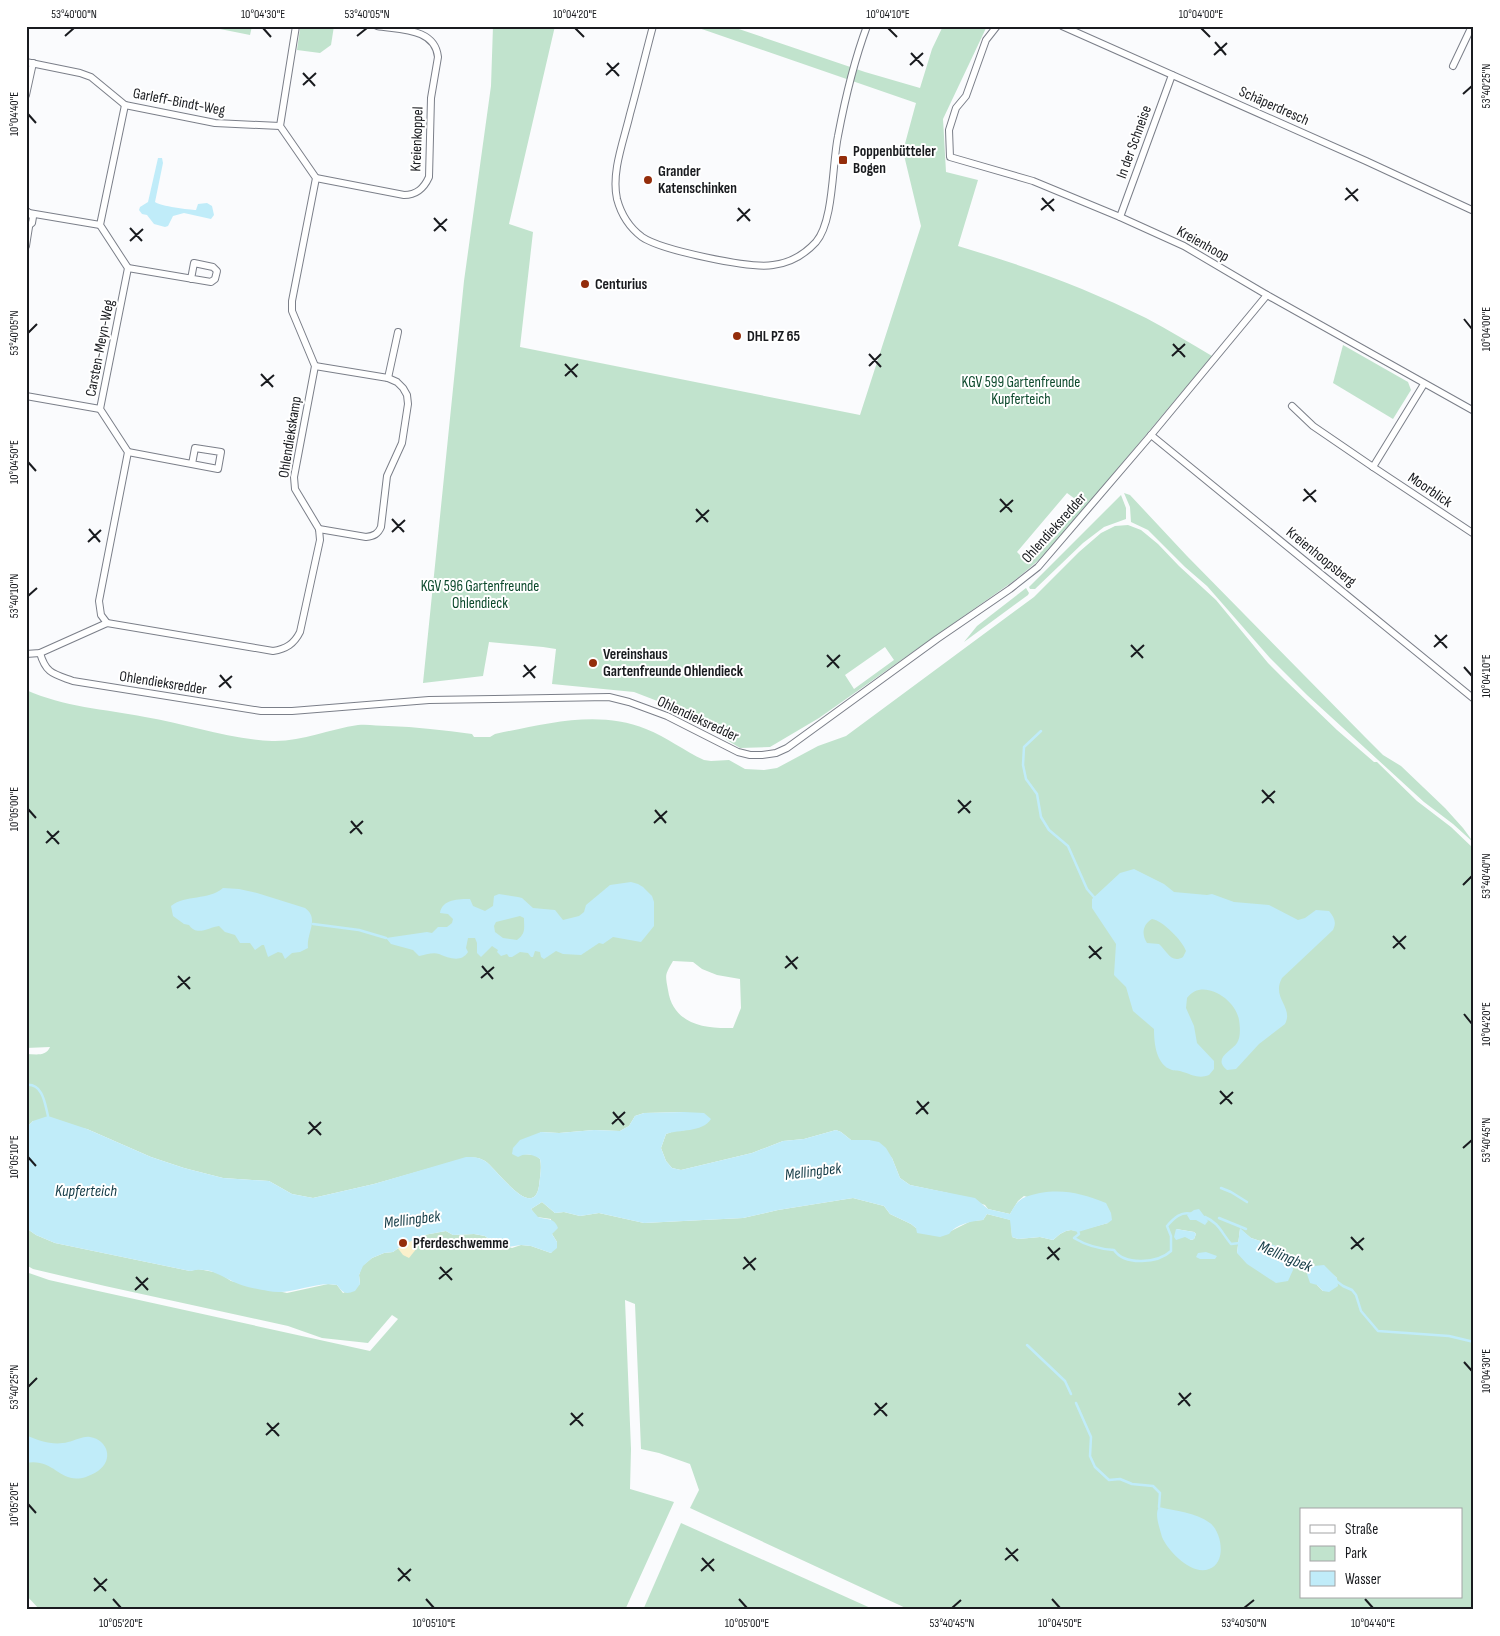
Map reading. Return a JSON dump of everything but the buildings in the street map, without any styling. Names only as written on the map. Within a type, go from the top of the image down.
[{"type":"street","points":[[26,654],[40,653],[107,623],[273,651],[282,649],[296,640],[300,632],[320,540],[319,529],[366,537],[374,536],[381,527],[387,476],[402,443],[408,404],[407,395],[397,382],[388,378],[315,366],[292,311],[292,301],[316,178],[280,126],[296,26]]},
{"type":"street","name":"Kreienkoppel","points":[[316,178],[412,195],[426,184],[430,177],[431,98],[438,50],[432,40],[420,33],[377,26]]},
{"type":"street","points":[[653,26],[617,168],[615,190],[621,211],[635,231],[647,240],[659,245],[699,256],[763,266],[774,265],[797,257],[817,241],[823,230],[827,217],[838,138],[852,74],[867,26]]},
{"type":"street","name":"Kreienhoop","points":[[997,26],[986,40],[966,96],[956,108],[949,130],[950,157],[1033,181],[1184,246],[1267,295],[1474,411]]},
{"type":"street","name":"Schäperdresch","points":[[1062,26],[1366,161],[1474,212]]},
{"type":"street","points":[[1453,66],[1472,26]]},
{"type":"street","points":[[26,95],[30,62]]},
{"type":"street","name":"Garleff-Bindt-Weg","points":[[30,62],[92,77],[125,106],[215,123],[280,126]]},
{"type":"street","name":"In der Schneise","points":[[1120,217],[1172,75]]},
{"type":"street","points":[[125,106],[100,225],[128,268],[191,279]]},
{"type":"street","points":[[28,212],[100,225]]},
{"type":"street","points":[[26,246],[28,228],[32,223],[33,217],[28,212]]},
{"type":"street","name":"Carsten-Meyn-Weg","points":[[128,268],[100,409],[128,452]]},
{"type":"street","name":"Ohlendieksredder","points":[[40,653],[46,668],[54,674],[73,681],[261,711],[292,711],[429,700],[609,697],[667,716],[738,752],[750,755],[769,754],[787,748],[936,639],[1010,589],[1038,566],[1152,435],[1267,295]]},
{"type":"street","points":[[388,378],[398,332]]},
{"type":"street","name":"Ohlendiekskamp","points":[[315,366],[294,477],[295,489],[319,529]]},
{"type":"street","points":[[1373,467],[1424,384]]},
{"type":"street","points":[[26,396],[100,409]]},
{"type":"street","name":"Moorblick","points":[[1292,406],[1313,426],[1474,534]]},
{"type":"street","name":"Kreienhoopsberg","points":[[1152,435],[1474,699]]},
{"type":"street","points":[[107,623],[101,615],[99,601],[128,452],[218,469],[221,452],[196,448],[192,464]]},
{"type":"green space","points":[[205,26],[252,26],[250,35]]},
{"type":"green space","points":[[303,26],[334,26],[331,45],[320,53],[297,50],[300,29]]},
{"type":"green space","points":[[493,26],[555,26],[509,224],[533,232],[520,347],[860,415],[921,226],[903,151],[916,103],[693,26],[730,26],[865,72],[920,88],[932,49],[943,26],[987,26],[943,119],[946,172],[978,180],[958,246],[1030,269],[1077,287],[1146,318],[1212,356],[1046,554],[1015,580],[819,718],[770,747],[740,748],[660,702],[634,692],[552,684],[556,649],[489,642],[483,676],[423,683],[464,281],[491,86]],"holes":[[[1067,493],[1082,504],[1056,536],[1028,563],[1017,552]],[[885,647],[894,660],[854,689],[845,675]]]},
{"type":"green space","points":[[1343,345],[1408,382],[1411,390],[1393,419],[1333,383]]},
{"type":"green space","points":[[1124,493],[1130,495],[1187,556],[1383,755],[1401,766],[1445,808],[1474,843],[1424,802],[1307,695],[1270,658],[1207,586],[1148,530],[1131,522],[1130,507]]},
{"type":"green space","points":[[1121,495],[1126,508],[1126,519],[1104,527],[1083,543],[1035,589],[1030,589],[1029,587]]},
{"type":"green space","points":[[1128,525],[1141,530],[1158,544],[1216,600],[1268,663],[1285,680],[1337,730],[1374,762],[1377,762],[1417,801],[1451,827],[1474,849],[1474,1610],[910,1610],[690,1508],[699,1490],[690,1464],[641,1449],[635,1304],[625,1300],[631,1449],[630,1489],[674,1502],[625,1610],[40,1610],[26,1595],[26,1272],[49,1280],[370,1351],[398,1319],[392,1315],[368,1343],[322,1338],[288,1326],[33,1269],[26,1265],[26,1228],[36,1235],[55,1243],[190,1271],[198,1269],[219,1273],[231,1281],[287,1293],[328,1284],[337,1285],[343,1293],[360,1284],[359,1275],[362,1266],[372,1258],[384,1253],[393,1252],[424,1235],[446,1231],[453,1235],[474,1234],[485,1236],[492,1242],[512,1248],[521,1245],[531,1246],[551,1253],[557,1242],[552,1234],[551,1219],[537,1217],[531,1209],[542,1202],[555,1213],[564,1212],[580,1216],[599,1213],[644,1223],[743,1218],[778,1210],[853,1198],[884,1206],[890,1214],[916,1228],[951,1231],[971,1221],[983,1220],[987,1214],[1011,1220],[1012,1237],[1018,1239],[1040,1237],[1053,1240],[1066,1231],[1078,1231],[1108,1223],[1024,1196],[1018,1201],[1010,1214],[988,1209],[985,1205],[948,1193],[910,1185],[900,1178],[892,1158],[869,1140],[851,1140],[836,1130],[804,1139],[783,1141],[752,1153],[681,1170],[672,1168],[666,1161],[661,1148],[666,1134],[686,1130],[684,1112],[644,1113],[635,1116],[629,1126],[620,1131],[541,1132],[523,1154],[535,1155],[541,1162],[539,1186],[535,1196],[530,1198],[522,1196],[485,1161],[476,1158],[466,1158],[374,1184],[313,1198],[292,1194],[269,1181],[223,1178],[184,1168],[151,1157],[87,1129],[33,1121],[26,1128],[26,1054],[43,1054],[50,1047],[26,1048],[26,690],[70,704],[161,720],[256,740],[272,741],[283,741],[362,725],[430,729],[472,734],[474,737],[490,737],[495,734],[571,720],[609,720],[628,723],[646,729],[704,760],[729,760],[745,769],[764,770],[777,768],[818,746],[846,736],[1034,597],[1101,533],[1115,526]],"holes":[[[673,961],[693,962],[702,969],[717,975],[740,979],[741,1008],[733,1028],[711,1027],[691,1022],[676,1010],[671,1001],[666,981],[667,972]],[[1176,1229],[1194,1232],[1196,1234],[1194,1239],[1191,1240]],[[1240,1229],[1251,1238],[1279,1247],[1237,1253]],[[1330,1272],[1337,1278],[1323,1291],[1317,1285]]]},
{"type":"green space","points":[[1026,588],[1029,593],[1028,595],[964,642],[977,626]]},
{"type":"green space","points":[[681,1523],[875,1610],[643,1610]]},
{"type":"sand","name":"Pferdeschwemme","points":[[418,1230],[417,1248],[409,1258],[403,1255],[397,1247]]},
{"type":"water","points":[[158,158],[162,158],[163,163],[155,202],[182,209],[196,210],[198,204],[207,203],[212,206],[214,215],[211,219],[184,213],[173,216],[168,226],[165,227],[154,224],[147,215],[142,214],[139,210],[140,207],[148,202]]},
{"type":"water","points":[[1134,869],[1164,884],[1174,892],[1212,894],[1234,902],[1269,905],[1298,920],[1305,918],[1316,910],[1329,911],[1332,915],[1335,922],[1333,930],[1282,978],[1279,991],[1287,1012],[1285,1024],[1259,1044],[1236,1069],[1227,1070],[1223,1066],[1222,1058],[1235,1046],[1239,1038],[1240,1025],[1237,1012],[1225,998],[1209,990],[1193,992],[1187,998],[1186,1008],[1194,1026],[1197,1043],[1214,1061],[1214,1069],[1209,1075],[1196,1076],[1172,1070],[1159,1059],[1155,1047],[1154,1029],[1133,1011],[1126,987],[1114,975],[1116,944],[1092,908],[1092,899],[1120,873]],"holes":[[[1152,919],[1172,932],[1181,942],[1186,951],[1183,957],[1179,959],[1172,958],[1159,944],[1147,943],[1144,936],[1145,926]]]},
{"type":"water","points":[[631,882],[643,887],[652,896],[654,902],[654,926],[641,942],[613,937],[603,944],[599,943],[581,955],[563,954],[556,951],[544,959],[541,957],[540,952],[535,951],[533,957],[528,953],[520,952],[512,957],[509,957],[507,954],[501,956],[497,952],[498,950],[492,946],[481,957],[477,953],[475,938],[468,938],[466,948],[468,952],[462,958],[455,959],[437,953],[419,956],[413,950],[391,944],[386,938],[427,932],[432,933],[438,927],[447,927],[452,923],[453,919],[448,914],[440,913],[441,908],[447,902],[470,899],[473,906],[485,911],[493,906],[494,896],[499,894],[522,898],[533,908],[555,910],[563,920],[579,916],[584,912],[586,905],[610,885]],"holes":[[[520,916],[524,918],[523,933],[517,940],[503,938],[495,932],[494,926],[496,922]]]},
{"type":"water","points":[[223,888],[257,893],[305,908],[312,917],[308,948],[292,953],[285,959],[282,953],[278,952],[268,957],[264,945],[255,950],[250,943],[240,943],[235,935],[225,932],[219,926],[199,931],[192,929],[189,925],[184,924],[173,916],[171,906],[177,902],[211,895]]},
{"type":"water","name":"Kupferteich","points":[[644,1113],[704,1113],[711,1119],[702,1127],[696,1129],[666,1134],[661,1148],[666,1161],[672,1168],[681,1170],[752,1153],[783,1141],[804,1139],[836,1130],[851,1140],[879,1142],[886,1148],[892,1158],[900,1178],[910,1185],[975,1198],[988,1209],[1010,1214],[1019,1201],[1029,1196],[1049,1192],[1074,1193],[1106,1203],[1112,1220],[1078,1232],[1066,1231],[1053,1240],[1040,1237],[1018,1239],[1012,1237],[1010,1220],[987,1214],[983,1220],[964,1224],[949,1234],[940,1237],[917,1233],[916,1228],[890,1214],[884,1206],[853,1198],[778,1210],[743,1218],[644,1223],[599,1213],[580,1216],[564,1212],[555,1213],[542,1202],[531,1209],[538,1217],[552,1220],[558,1228],[552,1234],[557,1242],[557,1248],[551,1253],[531,1246],[521,1245],[502,1248],[485,1236],[474,1234],[453,1235],[446,1231],[424,1235],[393,1252],[384,1253],[372,1258],[363,1266],[359,1275],[360,1284],[355,1291],[349,1293],[343,1291],[337,1285],[328,1284],[286,1292],[248,1287],[207,1270],[190,1271],[55,1243],[36,1235],[26,1228],[26,1128],[33,1121],[48,1116],[87,1129],[151,1157],[184,1168],[223,1178],[269,1181],[292,1194],[313,1198],[374,1184],[466,1157],[474,1157],[485,1161],[514,1190],[522,1196],[530,1198],[535,1196],[539,1186],[541,1162],[540,1159],[532,1155],[518,1157],[512,1154],[513,1148],[520,1140],[541,1132],[620,1131],[629,1126],[635,1116]]},
{"type":"water","points":[[1199,1209],[1208,1221],[1205,1225],[1196,1220],[1190,1220],[1187,1215]]},
{"type":"water","points":[[1240,1228],[1251,1238],[1279,1247],[1292,1258],[1293,1270],[1288,1281],[1276,1283],[1247,1264],[1237,1253]]},
{"type":"water","points":[[1176,1229],[1196,1234],[1194,1239],[1191,1240],[1185,1237],[1176,1240],[1174,1237]]},
{"type":"water","points":[[1206,1252],[1217,1256],[1215,1259],[1200,1259],[1196,1257],[1198,1253]]},
{"type":"water","points":[[1324,1265],[1337,1278],[1338,1286],[1329,1292],[1323,1291],[1317,1285],[1310,1283],[1307,1274],[1314,1266]]},
{"type":"water","points":[[26,1435],[52,1443],[63,1443],[90,1437],[105,1446],[107,1451],[106,1461],[98,1471],[86,1477],[76,1479],[68,1477],[46,1465],[26,1463]]},
{"type":"water","points":[[1159,1507],[1198,1516],[1214,1527],[1221,1547],[1215,1566],[1209,1569],[1195,1569],[1181,1561],[1169,1549],[1162,1537],[1159,1526],[1157,1517]]},
{"type":"waterway","points":[[1041,731],[1024,747],[1023,765],[1026,779],[1037,794],[1041,817],[1049,830],[1068,846],[1087,889],[1094,897]]},
{"type":"waterway","points":[[313,924],[359,930],[386,938]]},
{"type":"waterway","points":[[26,1085],[32,1085],[40,1091],[48,1116]]},
{"type":"waterway","points":[[1221,1188],[1247,1202]]},
{"type":"waterway","name":"Mellingbek","points":[[1077,1228],[1079,1234],[1074,1238],[1098,1248],[1114,1250],[1126,1259],[1142,1261],[1158,1258],[1171,1251],[1171,1236],[1167,1226],[1181,1214],[1192,1214]]},
{"type":"waterway","name":"Mellingbek","points":[[1205,1217],[1217,1225],[1231,1244],[1240,1243]]},
{"type":"waterway","points":[[1219,1218],[1246,1229]]},
{"type":"waterway","name":"Mellingbek","points":[[1290,1261],[1297,1262],[1313,1270]]},
{"type":"waterway","name":"Mellingbek","points":[[1335,1280],[1352,1290],[1356,1295],[1361,1311],[1378,1331],[1449,1336],[1474,1342]]},
{"type":"waterway","points":[[1027,1345],[1065,1381],[1071,1394]]},
{"type":"waterway","points":[[1076,1403],[1091,1437],[1090,1456],[1095,1467],[1109,1480],[1120,1479],[1132,1484],[1153,1486],[1160,1493],[1159,1507]]},
{"type":"place","name":"Poppenbütteler Bogen","points":[[843,160]]},
{"type":"place","name":"Grander Katenschinken","points":[[648,180]]},
{"type":"place","name":"Centurius","points":[[585,284]]},
{"type":"place","name":"DHL PZ 65","points":[[737,336]]},
{"type":"place","name":"Vereinshaus Gartenfreunde Ohlendieck","points":[[593,663]]},
{"type":"place","name":"Pferdeschwemme","points":[[403,1243]]},
{"type":"park label","name":"KGV 599 Gartenfreunde Kupferteich","points":[[1021,390]]},
{"type":"park label","name":"KGV 596 Gartenfreunde Ohlendieck","points":[[480,594]]}]
